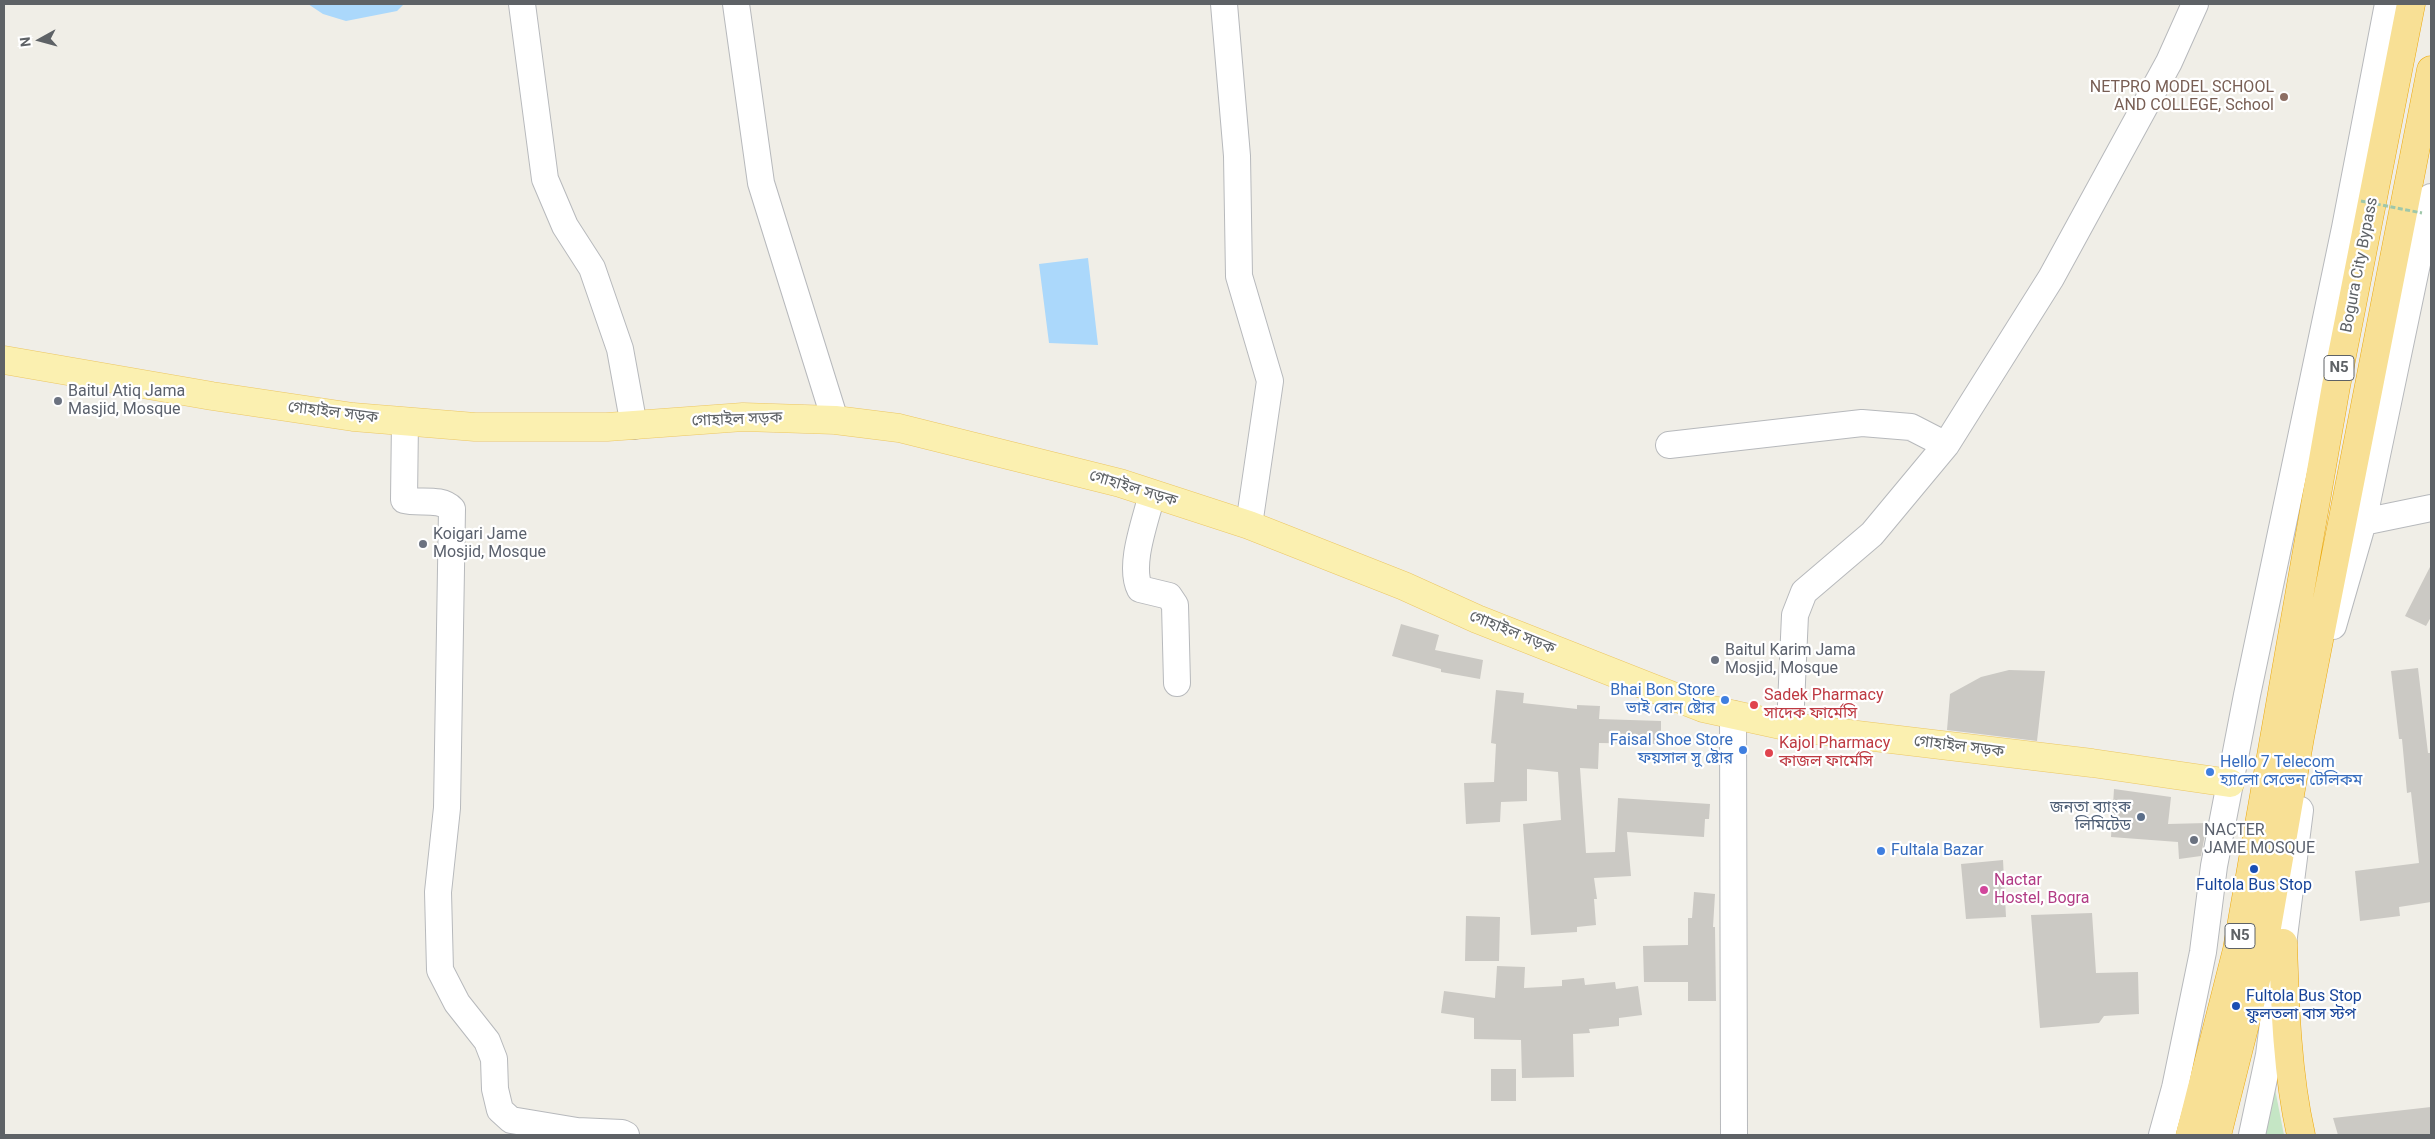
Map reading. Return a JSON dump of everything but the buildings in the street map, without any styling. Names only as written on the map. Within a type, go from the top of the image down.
[{"type":"highway","name":"Bogura City Bypass","points":[[2287,735],[2336,386],[2411,4]]},
{"type":"highway","name":"Bogura City Bypass","points":[[2287,735],[2431,70]]},
{"type":"highway","name":"N5","points":[[2190,1135],[2237,950],[2287,735]]},
{"type":"highway","name":"N5","points":[[2217,1135],[2262,956],[2287,735]]},
{"type":"highway","points":[[2283,943],[2294,1100],[2301,1135]]},
{"type":"main road","name":"গোহাইল সড়ক","points":[[4,360],[212,396],[353,417],[475,427],[634,426],[743,417],[834,420],[899,428],[1008,454],[1152,494],[1249,525],[1404,586],[1477,619],[1704,708],[1790,727],[2083,762],[2230,783]]},
{"type":"street","points":[[522,4],[545,179],[565,226],[592,268],[620,349],[634,426]]},
{"type":"street","points":[[736,4],[761,183],[834,420]]},
{"type":"street","points":[[1224,4],[1237,156],[1239,276],[1270,381],[1249,525]]},
{"type":"street","points":[[1790,727],[1795,615],[1798,603],[1804,592],[1872,534],[1946,445],[2051,278],[2169,62],[2195,4]]},
{"type":"street","points":[[2162,1135],[2174,1088],[2202,952],[2214,866],[2230,783],[2319,344],[2345,228],[2388,4]]},
{"type":"street","points":[[2252,1135],[2269,1055],[2299,816],[2335,618],[2363,522],[2427,205]]},
{"type":"street","points":[[405,421],[404,500],[437,502],[448,505],[452,509],[453,592],[447,808],[438,892],[440,970],[457,1003],[487,1041],[494,1059],[495,1090],[500,1110],[511,1120],[576,1131],[622,1132],[626,1135]]},
{"type":"street","points":[[1669,446],[1862,423],[1911,427],[1946,445]]},
{"type":"street","points":[[1152,494],[1136,565],[1136,581],[1140,589],[1169,596],[1175,605],[1177,683]]},
{"type":"street","points":[[2363,522],[2431,508]]},
{"type":"street","points":[[1733,714],[1734,1135]]},
{"type":"path","points":[[2362,201],[2427,205]]},
{"type":"green space","points":[[2274,1084],[2284,1135],[2260,1135]]},
{"type":"water","points":[[308,4],[404,4],[397,11],[346,21],[323,14]]},
{"type":"water","points":[[1088,258],[1098,345],[1049,343],[1039,264]]},
{"type":"place","name":"NETPRO MODEL SCHOOL AND COLLEGE, School","points":[[2284,97]]},
{"type":"place","name":"Baitul Atiq Jama Masjid, Mosque","points":[[58,401]]},
{"type":"place","name":"Koigari Jame Mosjid, Mosque","points":[[423,544]]},
{"type":"place","name":"Baitul Karim Jama Mosjid, Mosque","points":[[1715,660]]},
{"type":"place","name":"Bhai Bon Store ভাই বোন ষ্টোর","points":[[1725,700]]},
{"type":"place","name":"Sadek Pharmacy সাদেক ফার্মেসি","points":[[1754,705]]},
{"type":"place","name":"Faisal Shoe Store ফয়সাল সু ষ্টোর","points":[[1743,750]]},
{"type":"place","name":"Kajol Pharmacy কাজল ফার্মেসি","points":[[1769,753]]},
{"type":"place","name":"Hello 7 Telecom হ্যা‌লো সে‌ভেন টে‌লিকম","points":[[2210,772]]},
{"type":"place","name":"জনতা ব্যাংক লিমিটেড","points":[[2141,817]]},
{"type":"place","name":"NACTER JAME MOSQUE","points":[[2194,840]]},
{"type":"place","name":"Fultala Bazar","points":[[1881,851]]},
{"type":"place","name":"Fultola Bus Stop","points":[[2254,869]]},
{"type":"place","name":"Nactar Hostel, Bogra","points":[[1984,890]]},
{"type":"place","name":"Fultola Bus Stop ফুলতলা বাস স্টপ","points":[[2236,1006]]}]
